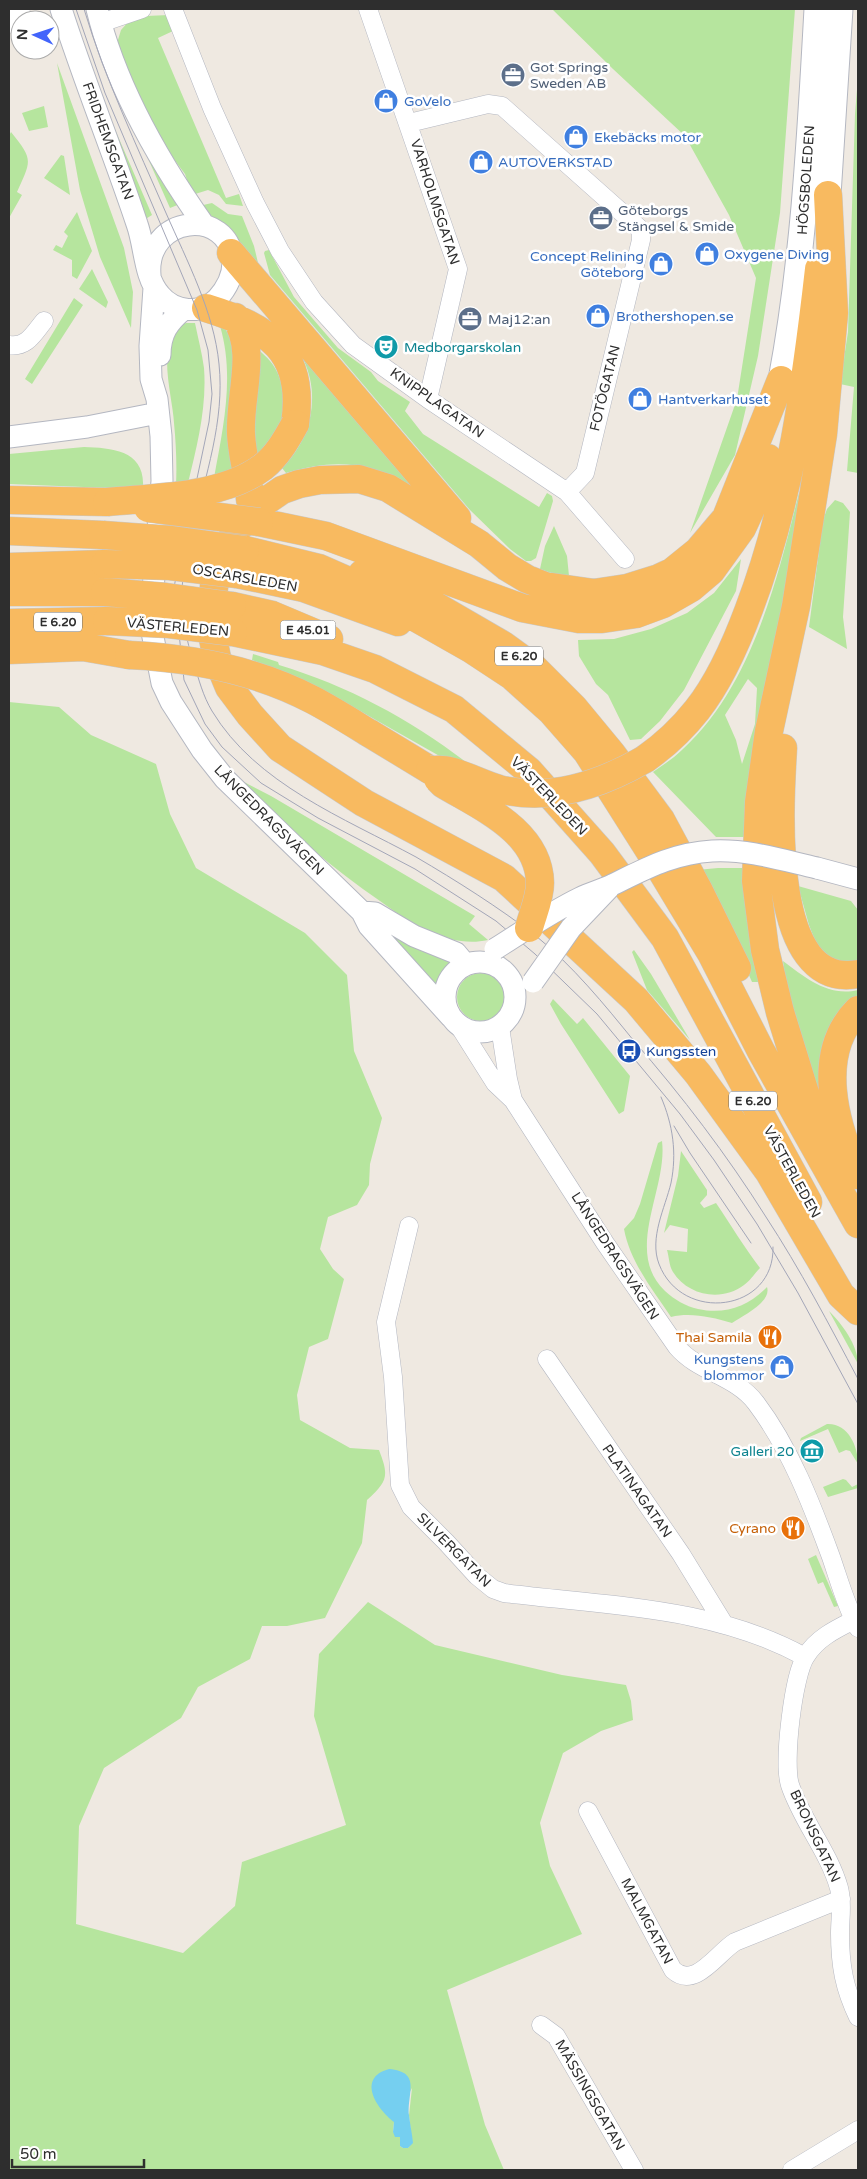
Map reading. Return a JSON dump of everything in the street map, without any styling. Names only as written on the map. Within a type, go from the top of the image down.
[{"type":"highway","points":[[828,195],[834,313],[823,434],[796,606],[769,731],[759,802],[756,881],[765,950],[778,1004],[830,1174]]},
{"type":"highway","points":[[430,770],[449,771],[501,789],[524,792],[558,791],[609,778],[645,759],[674,736],[699,708],[730,655],[762,577],[779,518],[807,372],[828,195]]},
{"type":"highway","points":[[231,253],[428,486],[480,544],[507,567],[527,579],[560,590],[594,593],[610,592],[642,585],[672,572],[698,551],[726,518],[781,380]]},
{"type":"highway","points":[[106,502],[180,495],[229,484],[263,467],[276,455],[295,424],[297,403],[296,380],[289,361],[270,337],[235,317],[195,308]]},
{"type":"highway","points":[[235,317],[245,337],[246,352],[241,432],[254,517]]},
{"type":"highway","points":[[9,500],[106,502],[254,517],[326,536],[522,608],[579,619],[602,620],[636,614],[663,604],[691,588],[711,571],[742,528],[755,500],[774,440],[781,380]]},
{"type":"highway","points":[[480,544],[388,488],[359,479],[339,478],[299,484],[282,490],[228,545],[214,586],[212,629],[217,658],[229,686],[250,715],[280,748],[364,803],[504,878],[542,916],[636,1000],[698,1074],[769,1172],[842,1295],[858,1311]]},
{"type":"highway","name":"E 6.20","points":[[9,531],[172,540],[241,562],[319,568],[360,586],[471,649],[512,676],[551,712],[587,752],[649,850],[711,953],[761,1051],[858,1224]]},
{"type":"highway","name":"E 6.20","points":[[241,562],[288,549],[403,587],[503,644],[532,666],[580,715],[612,754],[661,820],[702,896],[743,980],[761,1051]]},
{"type":"highway","name":"OSCARSLEDEN","points":[[9,567],[105,564],[170,566],[241,562]]},
{"type":"highway","name":"E 45.01","points":[[9,592],[104,592],[166,597],[232,619],[272,615],[354,649],[376,670]]},
{"type":"highway","points":[[796,606],[779,811],[784,884],[797,935],[814,961],[833,972],[844,975],[858,974]]},
{"type":"highway","name":"VÄSTERLEDEN","points":[[9,623],[107,621],[169,624],[232,619]]},
{"type":"highway","points":[[9,650],[83,647],[129,655],[173,657],[258,676],[313,700],[430,770],[442,784],[509,826],[522,837],[534,857],[540,884],[538,900],[529,928]]},
{"type":"highway","points":[[9,668],[129,655]]},
{"type":"highway","name":"VÄSTERLEDEN","points":[[376,670],[454,709],[529,771],[602,853],[664,938],[858,1294]]},
{"type":"highway","points":[[858,1010],[843,1034],[834,1058],[832,1072],[837,1114],[858,1175]]},
{"type":"main road","name":"HÖGSBOLEDEN","points":[[781,380],[792,321],[798,272],[817,9]]},
{"type":"main road","name":"HÖGSBOLEDEN","points":[[828,195],[840,9]]},
{"type":"street","points":[[9,24],[21,9]]},
{"type":"street","name":"FRIDHEMSGATAN","points":[[62,9],[138,226],[152,281]]},
{"type":"street","points":[[142,9],[99,16],[115,64],[146,133],[174,181],[204,225],[224,237],[231,253],[232,269],[227,286],[213,302],[195,308],[165,301],[152,281],[151,256],[161,237],[173,228],[183,225],[204,225]]},
{"type":"street","name":"KNIPPLAGATAN","points":[[173,9],[216,116],[255,203],[280,251],[314,302],[353,345],[428,399],[567,492],[626,559]]},
{"type":"street","name":"VARHOLMSGATAN","points":[[368,9],[409,122],[458,269],[428,399]]},
{"type":"street","name":"FOTÖGATAN","points":[[409,122],[488,104],[502,106],[638,227],[641,233],[641,240],[585,473],[567,492]]},
{"type":"street","name":"LÅNGEDRAGSVÄGEN","points":[[152,281],[151,379],[161,436],[162,481],[154,570],[152,632],[162,683],[171,702],[202,750],[225,779],[362,912],[369,926],[455,1022],[495,1083],[513,1100],[605,1243],[676,1347],[689,1359],[738,1385],[750,1395],[765,1415],[780,1440],[803,1487],[856,1624]]},
{"type":"street","name":"LÅNGEDRAGSVÄGEN","points":[[157,406],[160,376],[160,345],[167,324],[195,308]]},
{"type":"street","points":[[9,345],[16,346],[29,341],[44,321]]},
{"type":"street","points":[[9,437],[87,427],[157,406]]},
{"type":"street","points":[[472,963],[579,899],[665,860],[688,853],[713,851],[756,853],[858,879]]},
{"type":"street","points":[[455,1022],[480,1033],[500,1027],[511,1015],[516,995],[532,982],[572,928],[612,884]]},
{"type":"street","name":"LÅNGEDRAGSVÄGEN","points":[[362,912],[375,912],[414,936],[456,953],[472,963],[493,964],[500,968],[511,980],[516,995]]},
{"type":"street","name":"LÅNGEDRAGSVÄGEN","points":[[455,1022],[444,997],[446,987],[450,978],[472,963]]},
{"type":"street","name":"LÅNGEDRAGSVÄGEN","points":[[500,1027],[513,1100]]},
{"type":"street","name":"SILVERGATAN","points":[[409,1226],[386,1322],[393,1377],[400,1484],[411,1508],[446,1542],[476,1576],[493,1590],[569,1601],[648,1608],[724,1624],[769,1640],[805,1657]]},
{"type":"street","name":"PLATINAGATAN","points":[[548,1359],[681,1554],[724,1624]]},
{"type":"street","name":"BRONSGATAN","points":[[856,1624],[833,1630],[820,1640],[805,1657],[800,1670],[795,1696],[787,1774],[796,1799],[832,1869],[841,1899],[840,1934],[846,1990],[858,2017]]},
{"type":"street","name":"MALMGATAN","points":[[588,1811],[673,1970],[677,1973],[693,1976],[701,1973],[724,1949],[735,1942],[841,1899]]},
{"type":"street","name":"MÄSSINGSGATAN","points":[[541,2025],[556,2036],[634,2170]]},
{"type":"street","points":[[792,2170],[858,2130]]},
{"type":"green space","points":[[552,9],[795,9],[780,213],[758,356],[735,455],[690,533],[737,399],[756,278],[729,215],[685,136]]},
{"type":"green space","points":[[169,15],[173,31],[158,38],[226,198],[239,194],[243,206],[226,204],[219,195],[208,190],[192,195],[185,174],[148,118],[117,43],[121,30],[130,20],[146,16]]},
{"type":"green space","points":[[57,63],[124,248],[133,292],[131,328],[100,257],[80,190]]},
{"type":"green space","points":[[858,77],[858,473],[847,471],[854,387],[840,384],[848,332],[855,114]]},
{"type":"green space","points":[[104,104],[152,215],[144,220]]},
{"type":"green space","points":[[44,106],[48,127],[29,131],[22,113]]},
{"type":"green space","points":[[11,132],[24,149],[28,161],[17,192],[22,195],[9,218],[9,136]]},
{"type":"green space","points":[[146,154],[180,204],[170,208]]},
{"type":"green space","points":[[61,155],[64,156],[70,195],[44,178]]},
{"type":"green space","points":[[212,203],[228,214],[242,216],[254,246],[259,267],[224,226],[199,206]]},
{"type":"green space","points":[[77,212],[92,251],[77,279],[72,276],[72,260],[53,250],[56,245],[62,248],[68,236],[64,232]]},
{"type":"green space","points":[[269,250],[294,297],[338,348],[371,372],[378,381],[410,402],[405,411],[423,434],[539,507],[547,493],[552,496],[553,501],[536,558],[526,561],[510,549],[470,510],[270,275],[264,253]]},
{"type":"green space","points":[[92,269],[108,302],[106,308],[79,289]]},
{"type":"green space","points":[[74,298],[83,305],[32,384],[25,379]]},
{"type":"green space","points":[[275,315],[414,487],[382,472],[352,465],[321,465],[286,473],[282,468],[300,445],[306,432],[312,404],[312,389],[301,355],[289,339],[270,320]]},
{"type":"green space","points":[[186,323],[195,323],[205,383],[200,426],[188,483],[176,485],[175,439],[167,354],[170,341],[176,330]]},
{"type":"green space","points":[[220,326],[226,330],[233,343],[236,469],[214,478],[224,421],[227,383],[227,364]]},
{"type":"green space","points":[[253,346],[268,358],[277,372],[282,387],[283,410],[281,425],[276,436],[250,461]]},
{"type":"green space","points":[[84,447],[116,450],[133,458],[139,465],[143,487],[109,488],[9,484],[9,454]]},
{"type":"green space","points":[[799,493],[804,494],[745,837],[716,837],[653,772],[683,749],[707,723],[727,695],[744,663],[759,630],[771,596]],"holes":[[[748,679],[757,688],[755,724],[742,764],[736,740],[725,715]]]},
{"type":"green space","points":[[835,500],[843,503],[850,512],[843,617],[847,649],[809,627],[823,520],[827,509]]},
{"type":"green space","points":[[554,526],[567,556],[569,576],[554,574],[540,569],[545,546]]},
{"type":"green space","points":[[741,559],[736,591],[684,690],[660,721],[641,739],[630,740],[608,695],[596,684],[579,656],[578,640],[614,639],[651,629],[687,613],[714,593]]},
{"type":"green space","points":[[253,654],[278,662],[279,665],[329,683],[377,705],[422,731],[466,762],[443,758],[353,707],[281,671],[252,660]]},
{"type":"green space","points":[[9,702],[59,707],[91,735],[156,764],[170,814],[196,868],[305,933],[347,975],[354,1051],[382,1118],[370,1164],[369,1185],[357,1205],[328,1217],[320,1249],[333,1269],[344,1279],[328,1339],[309,1347],[297,1395],[300,1420],[350,1448],[379,1450],[384,1466],[385,1478],[379,1488],[367,1500],[362,1543],[325,1618],[287,1626],[262,1626],[250,1659],[198,1687],[181,1718],[104,1768],[79,1826],[76,1924],[183,1953],[235,1906],[242,1862],[346,1825],[314,1716],[319,1654],[368,1602],[435,1645],[562,1675],[626,1685],[631,1701],[633,1720],[601,1731],[563,1753],[540,1823],[550,1866],[582,1934],[447,1990],[485,2125],[504,2170],[9,2170]],"holes":[[[412,2088],[409,2115],[412,2143],[408,2148],[403,2148],[400,2146],[400,2137],[393,2132],[394,2122]]]},
{"type":"green space","points":[[244,782],[475,916],[469,924],[488,940],[469,942],[450,939],[431,933],[405,918],[361,888],[308,846]]},
{"type":"green space","points":[[745,868],[763,982],[752,982],[726,923],[697,870]]},
{"type":"green space","points":[[798,886],[851,901],[858,910],[858,966],[850,967],[819,951],[809,925]]},
{"type":"green space","points":[[384,929],[448,959],[451,966],[436,987]]},
{"type":"green space","points":[[634,950],[651,974],[690,1040],[647,990],[632,952]]},
{"type":"green space","points":[[783,961],[809,979],[827,988],[837,991],[858,990],[858,995],[845,1008],[823,1087],[814,1089],[789,1007]]},
{"type":"green space","points":[[481,973],[490,975],[498,980],[503,988],[505,997],[503,1006],[498,1014],[490,1019],[481,1021],[472,1019],[464,1014],[459,1006],[457,997],[459,988],[464,980],[472,975]]},
{"type":"green space","points":[[553,999],[577,1024],[583,1018],[630,1076],[624,1111],[619,1114],[561,1024],[550,1004]]},
{"type":"green space","points":[[662,1141],[662,1160],[647,1239],[648,1257],[653,1275],[665,1291],[676,1300],[693,1308],[708,1311],[727,1310],[744,1304],[767,1287],[767,1293],[761,1303],[732,1323],[701,1316],[671,1317],[631,1253],[624,1229],[634,1218],[658,1143]]},
{"type":"green space","points":[[681,1151],[707,1190],[707,1195],[700,1203],[704,1208],[716,1203],[760,1268],[746,1283],[726,1294],[706,1294],[687,1287],[679,1280],[670,1264],[667,1250],[687,1252],[688,1229],[670,1225],[664,1233],[678,1176]]},
{"type":"green space","points":[[829,1311],[844,1328],[852,1342],[858,1364]]},
{"type":"green space","points":[[827,1424],[841,1427],[846,1431],[854,1443],[858,1464],[850,1451],[846,1450],[839,1453],[828,1429],[800,1441],[801,1438]]},
{"type":"green space","points":[[843,1479],[852,1487],[858,1484],[858,1488],[828,1497],[823,1487]]},
{"type":"green space","points":[[816,1555],[838,1606],[834,1607],[823,1582],[818,1584],[808,1559]]},
{"type":"water","points":[[389,2069],[406,2074],[411,2085],[409,2115],[413,2143],[408,2148],[400,2146],[400,2137],[395,2137],[393,2132],[394,2122],[381,2110],[373,2094],[373,2079],[379,2073]]},
{"type":"tram line","points":[[76,9],[105,93],[197,310],[208,350],[212,394],[209,422],[174,587],[184,680],[205,724],[222,747],[261,783],[318,818],[415,869],[496,921],[535,954],[597,1014],[680,1114],[757,1224],[798,1293],[858,1404]]},
{"type":"tram line","points":[[84,9],[122,112],[206,306],[216,345],[220,385],[217,427],[186,560],[182,589],[183,617],[189,645],[206,700],[212,711],[230,737],[252,759],[277,779],[331,813],[447,875],[536,936],[575,973],[600,999],[669,1083],[736,1171],[791,1257],[858,1379]]},
{"type":"tram line","points":[[661,1097],[671,1129],[674,1161],[671,1183],[659,1223],[656,1254],[659,1264],[671,1283],[687,1296],[706,1302],[725,1302],[744,1297],[759,1286],[770,1269],[773,1247]]},
{"type":"tram line","points":[[674,1126],[751,1243]]},
{"type":"place","name":"Got Springs Sweden AB","points":[[513,75]]},
{"type":"place","name":"GoVelo","points":[[386,101]]},
{"type":"place","name":"Ekebäcks motor","points":[[576,137]]},
{"type":"place","name":"AUTOVERKSTAD","points":[[481,162]]},
{"type":"place","name":"Göteborgs Stängsel & Smide","points":[[601,218]]},
{"type":"place","name":"Oxygene Diving","points":[[707,254]]},
{"type":"place","name":"Concept Relining Göteborg","points":[[661,264]]},
{"type":"place","name":"Brothershopen.se","points":[[598,316]]},
{"type":"place","name":"Maj12:an","points":[[470,319]]},
{"type":"place","name":"Medborgarskolan","points":[[386,347]]},
{"type":"place","name":"Hantverkarhuset","points":[[640,399]]},
{"type":"place","name":"Kungssten","points":[[629,1051]]},
{"type":"place","name":"Thai Samila","points":[[770,1337]]},
{"type":"place","name":"Kungstens blommor","points":[[782,1367]]},
{"type":"place","name":"Galleri 20","points":[[812,1451]]},
{"type":"place","name":"Cyrano","points":[[793,1528]]}]
